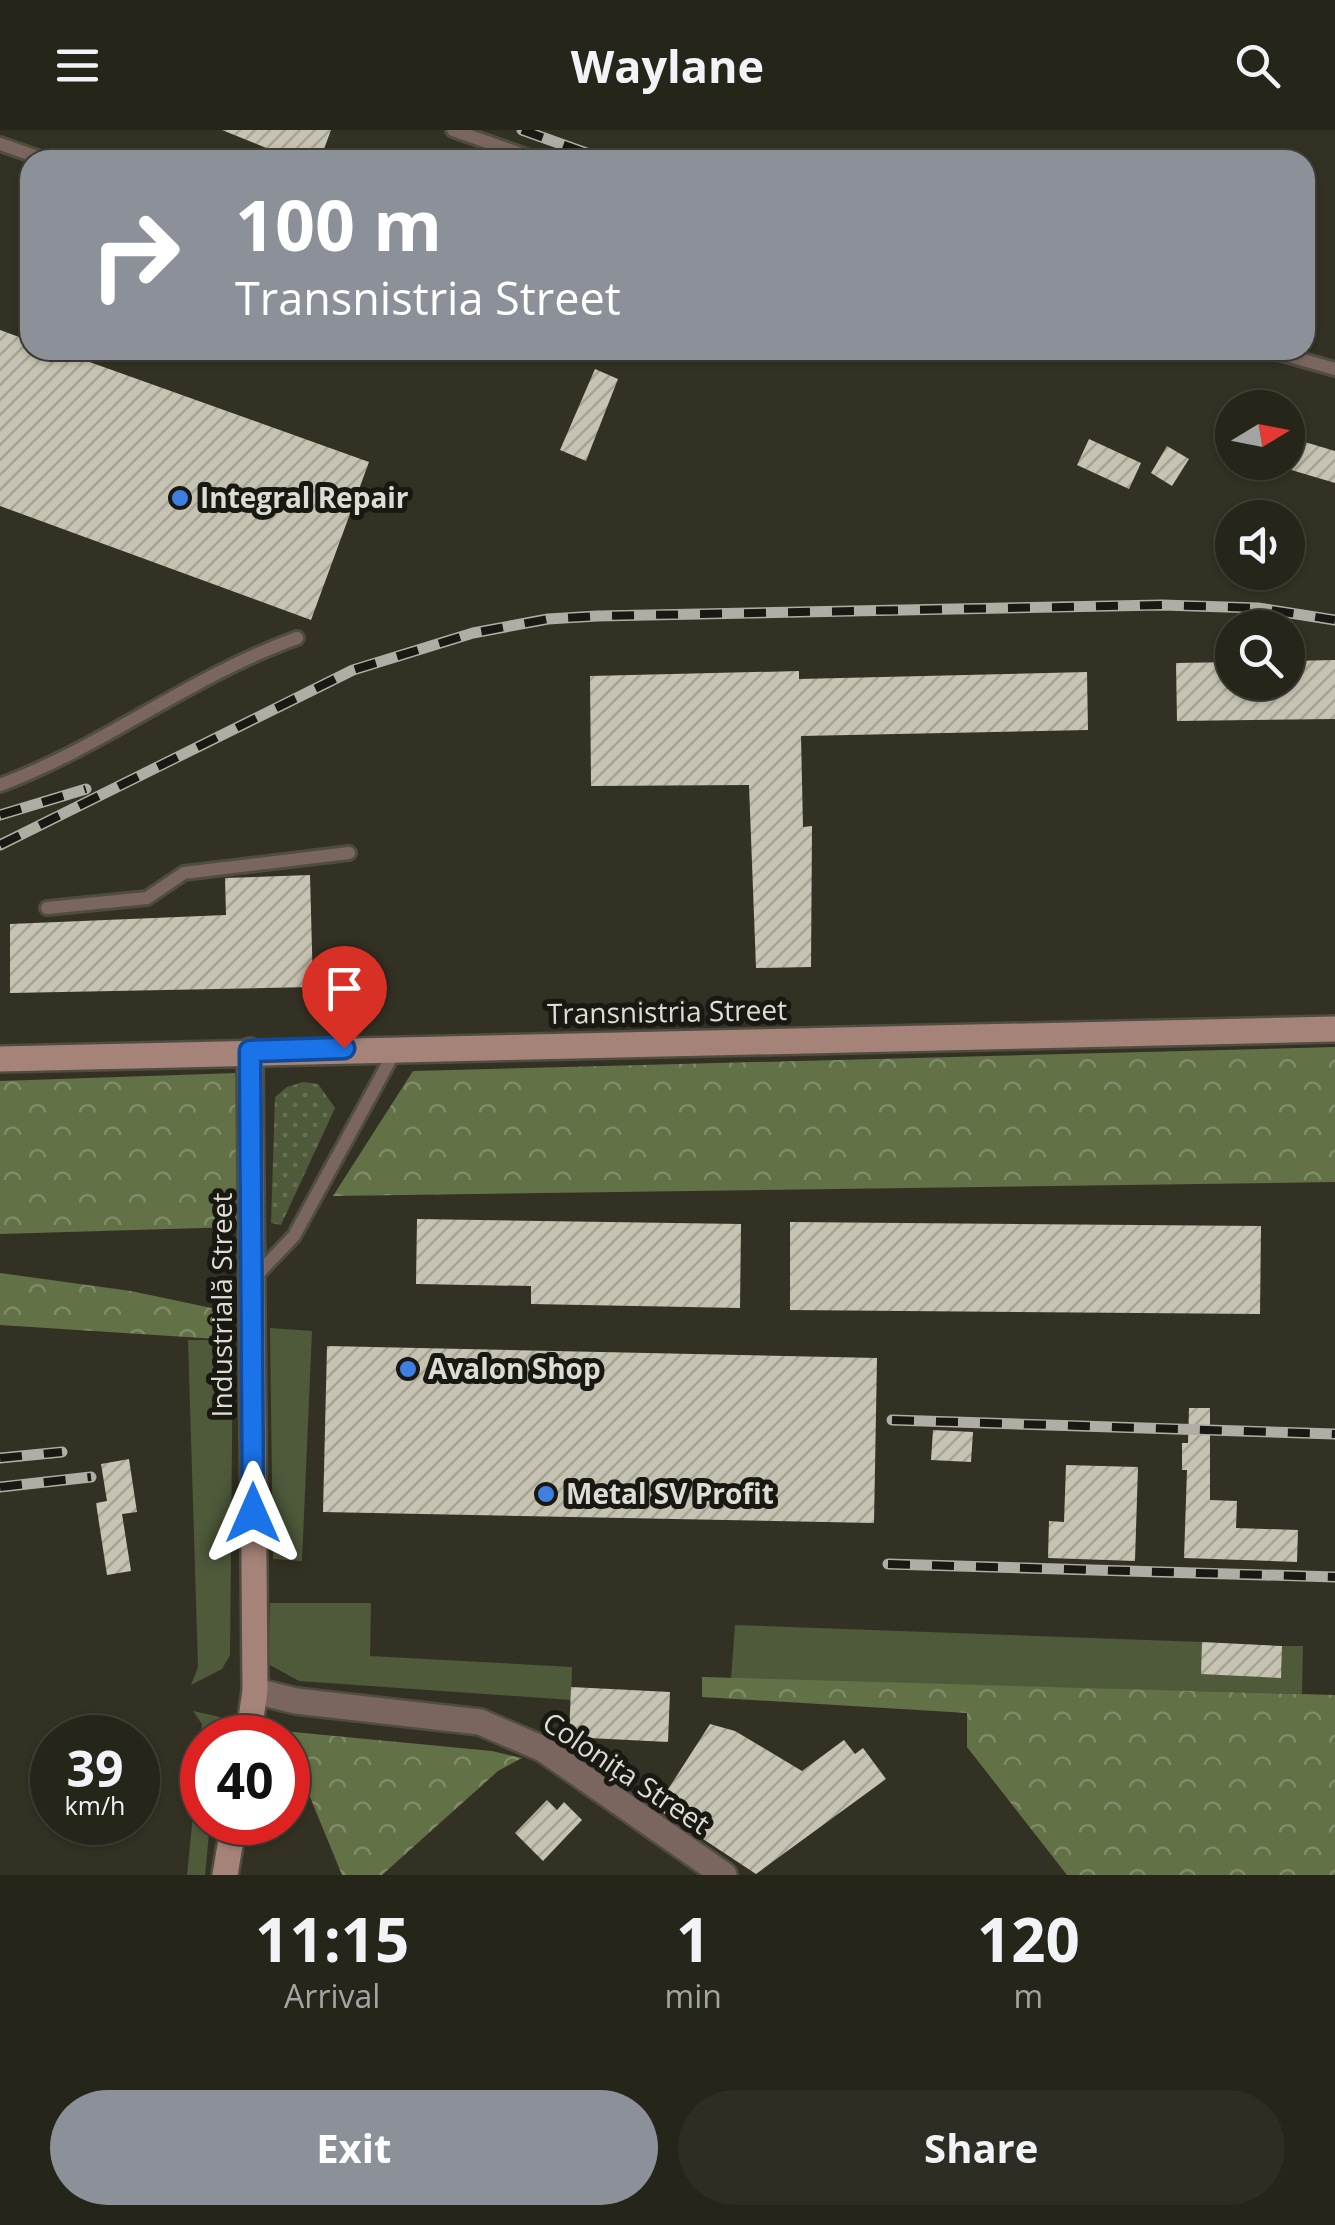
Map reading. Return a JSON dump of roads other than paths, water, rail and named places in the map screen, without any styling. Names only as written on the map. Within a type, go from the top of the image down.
[{"type":"street","name":"Transnistria Street","points":[[0,1059],[398,1046],[1335,1029]]},
{"type":"street","name":"Industrială Street","points":[[250,1051],[255,1691],[251,1715]]},
{"type":"street","name":"Colonița Street","points":[[255,1691],[296,1701],[480,1722],[543,1749],[724,1875]]},
{"type":"street","points":[[225,1875],[230,1845]]},
{"type":"lane","points":[[453,130],[510,150]]},
{"type":"lane","points":[[1303,360],[1335,369]]},
{"type":"lane","points":[[0,785],[52,762],[235,660],[297,638]]},
{"type":"lane","points":[[47,908],[147,898],[184,873],[349,853]]},
{"type":"lane","points":[[252,1280],[294,1236],[398,1046]]},
{"type":"railway","points":[[522,130],[578,150]]},
{"type":"railway","points":[[0,845],[353,670],[473,633],[548,619],[1162,605],[1258,608],[1335,620]]},
{"type":"railway","points":[[0,815],[86,789]]},
{"type":"railway","points":[[892,1420],[1335,1434]]},
{"type":"railway","points":[[0,1458],[62,1452]]},
{"type":"railway","points":[[0,1487],[91,1477]]},
{"type":"railway","points":[[888,1564],[1335,1577]]},
{"type":"place","name":"Integral Repair","points":[[180,498]]},
{"type":"place","name":"Avalon Shop","points":[[408,1369]]},
{"type":"place","name":"Metal SV Profit","points":[[546,1494]]}]
